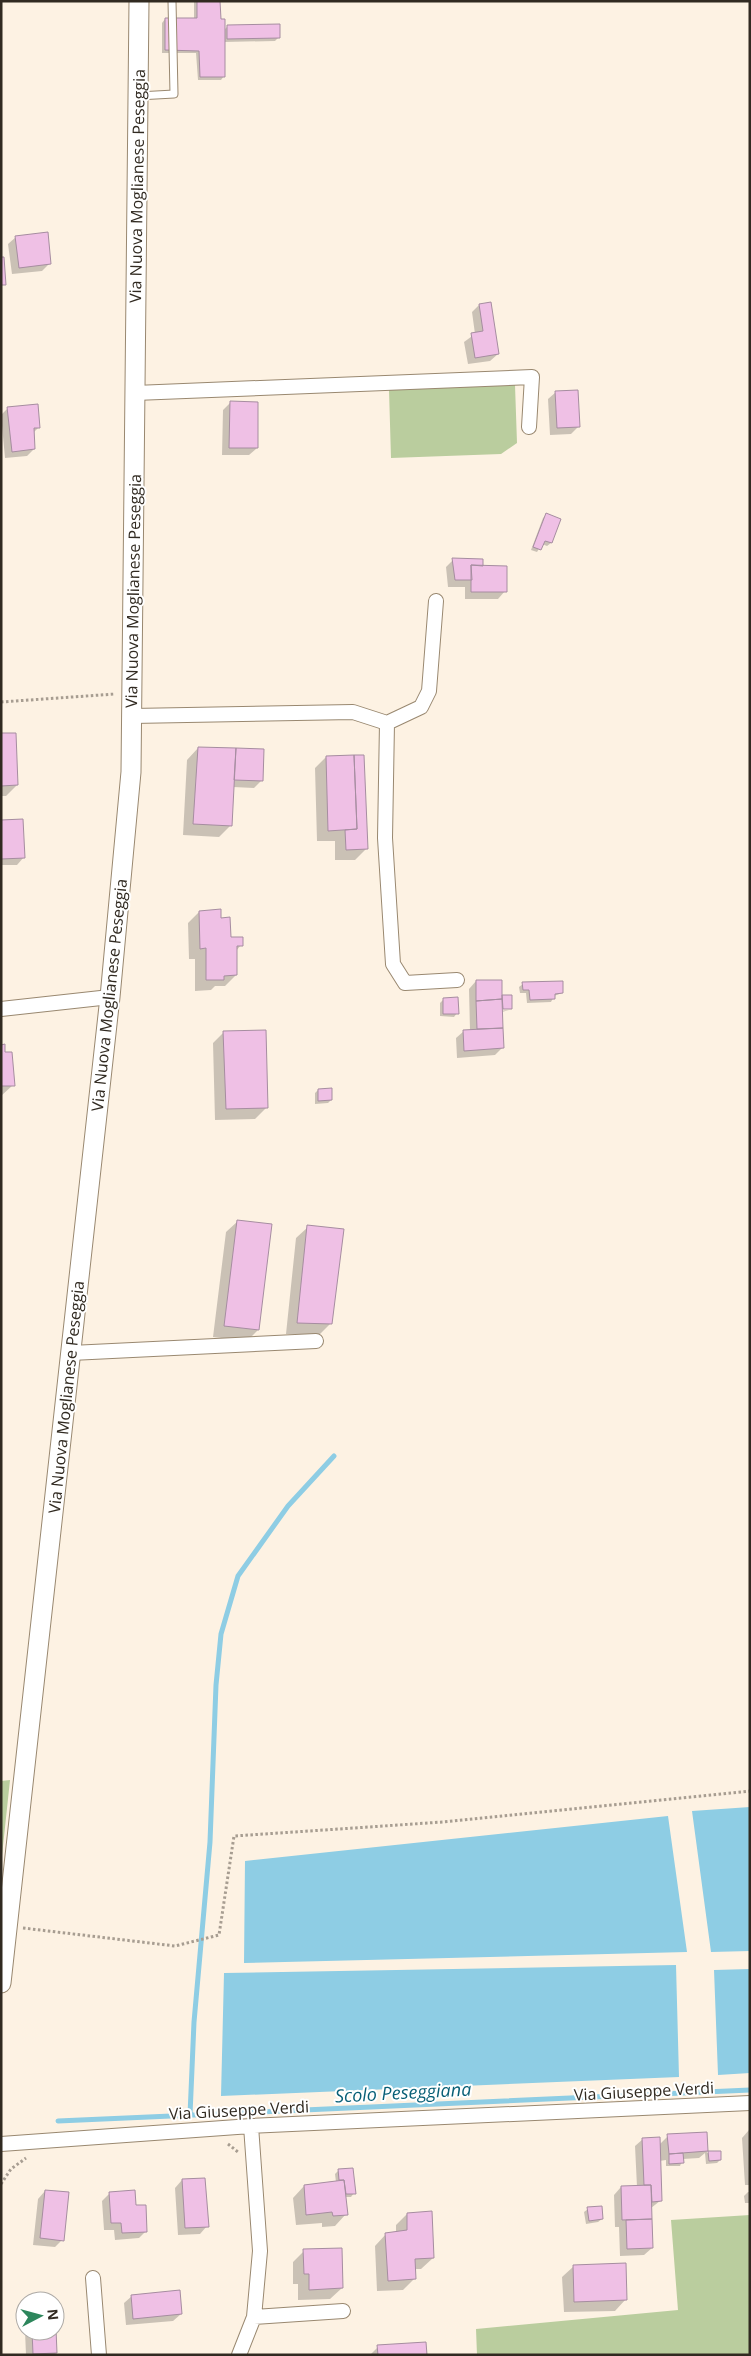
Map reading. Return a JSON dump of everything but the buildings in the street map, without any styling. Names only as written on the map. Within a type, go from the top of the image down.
[{"type":"main road","name":"Via Nuova Moglianese Peseggia","points":[[1,1983],[110,997],[130,772],[133,692],[139,1]]},
{"type":"street","points":[[135,393],[532,377],[529,427]]},
{"type":"street","points":[[132,716],[353,712],[386,723],[421,707],[428,691],[436,601]]},
{"type":"street","points":[[386,723],[385,838],[393,964],[404,983],[458,980]]},
{"type":"street","points":[[1,1009],[110,997]]},
{"type":"street","points":[[72,1353],[316,1340]]},
{"type":"street","name":"Via Giuseppe Verdi","points":[[1,2144],[251,2126],[750,2103]]},
{"type":"street","points":[[239,2355],[254,2317],[260,2251],[251,2126]]},
{"type":"street","points":[[92,2278],[98,2355]]},
{"type":"street","points":[[254,2317],[343,2311]]},
{"type":"lane","points":[[138,96],[174,94],[172,1]]},
{"type":"path","points":[[1,702],[133,692]]},
{"type":"path","points":[[8,1926],[175,1946],[219,1935],[234,1836],[443,1822],[750,1791]]},
{"type":"path","points":[[223,2142],[230,2144],[240,2153],[242,2160]]},
{"type":"path","points":[[1,2184],[11,2169],[33,2155]]},
{"type":"green space","points":[[515,385],[517,443],[501,454],[391,458],[389,390]]},
{"type":"green space","points":[[10,1780],[1,1865],[1,1781]]},
{"type":"green space","points":[[750,2215],[750,2355],[477,2355],[476,2329],[678,2310],[671,2220]]},
{"type":"water","points":[[750,1807],[750,1951],[711,1952],[692,1811]]},
{"type":"water","points":[[668,1816],[687,1952],[244,1963],[245,1861]]},
{"type":"water","points":[[676,1965],[679,2077],[221,2096],[224,1973]]},
{"type":"water","points":[[750,1969],[750,2073],[718,2075],[714,1970]]},
{"type":"waterway","points":[[190,2115],[194,2022],[210,1842],[216,1685],[221,1634],[238,1576],[288,1506],[334,1456]]},
{"type":"waterway","name":"Scolo Peseggiana","points":[[58,2121],[750,2090]]}]
